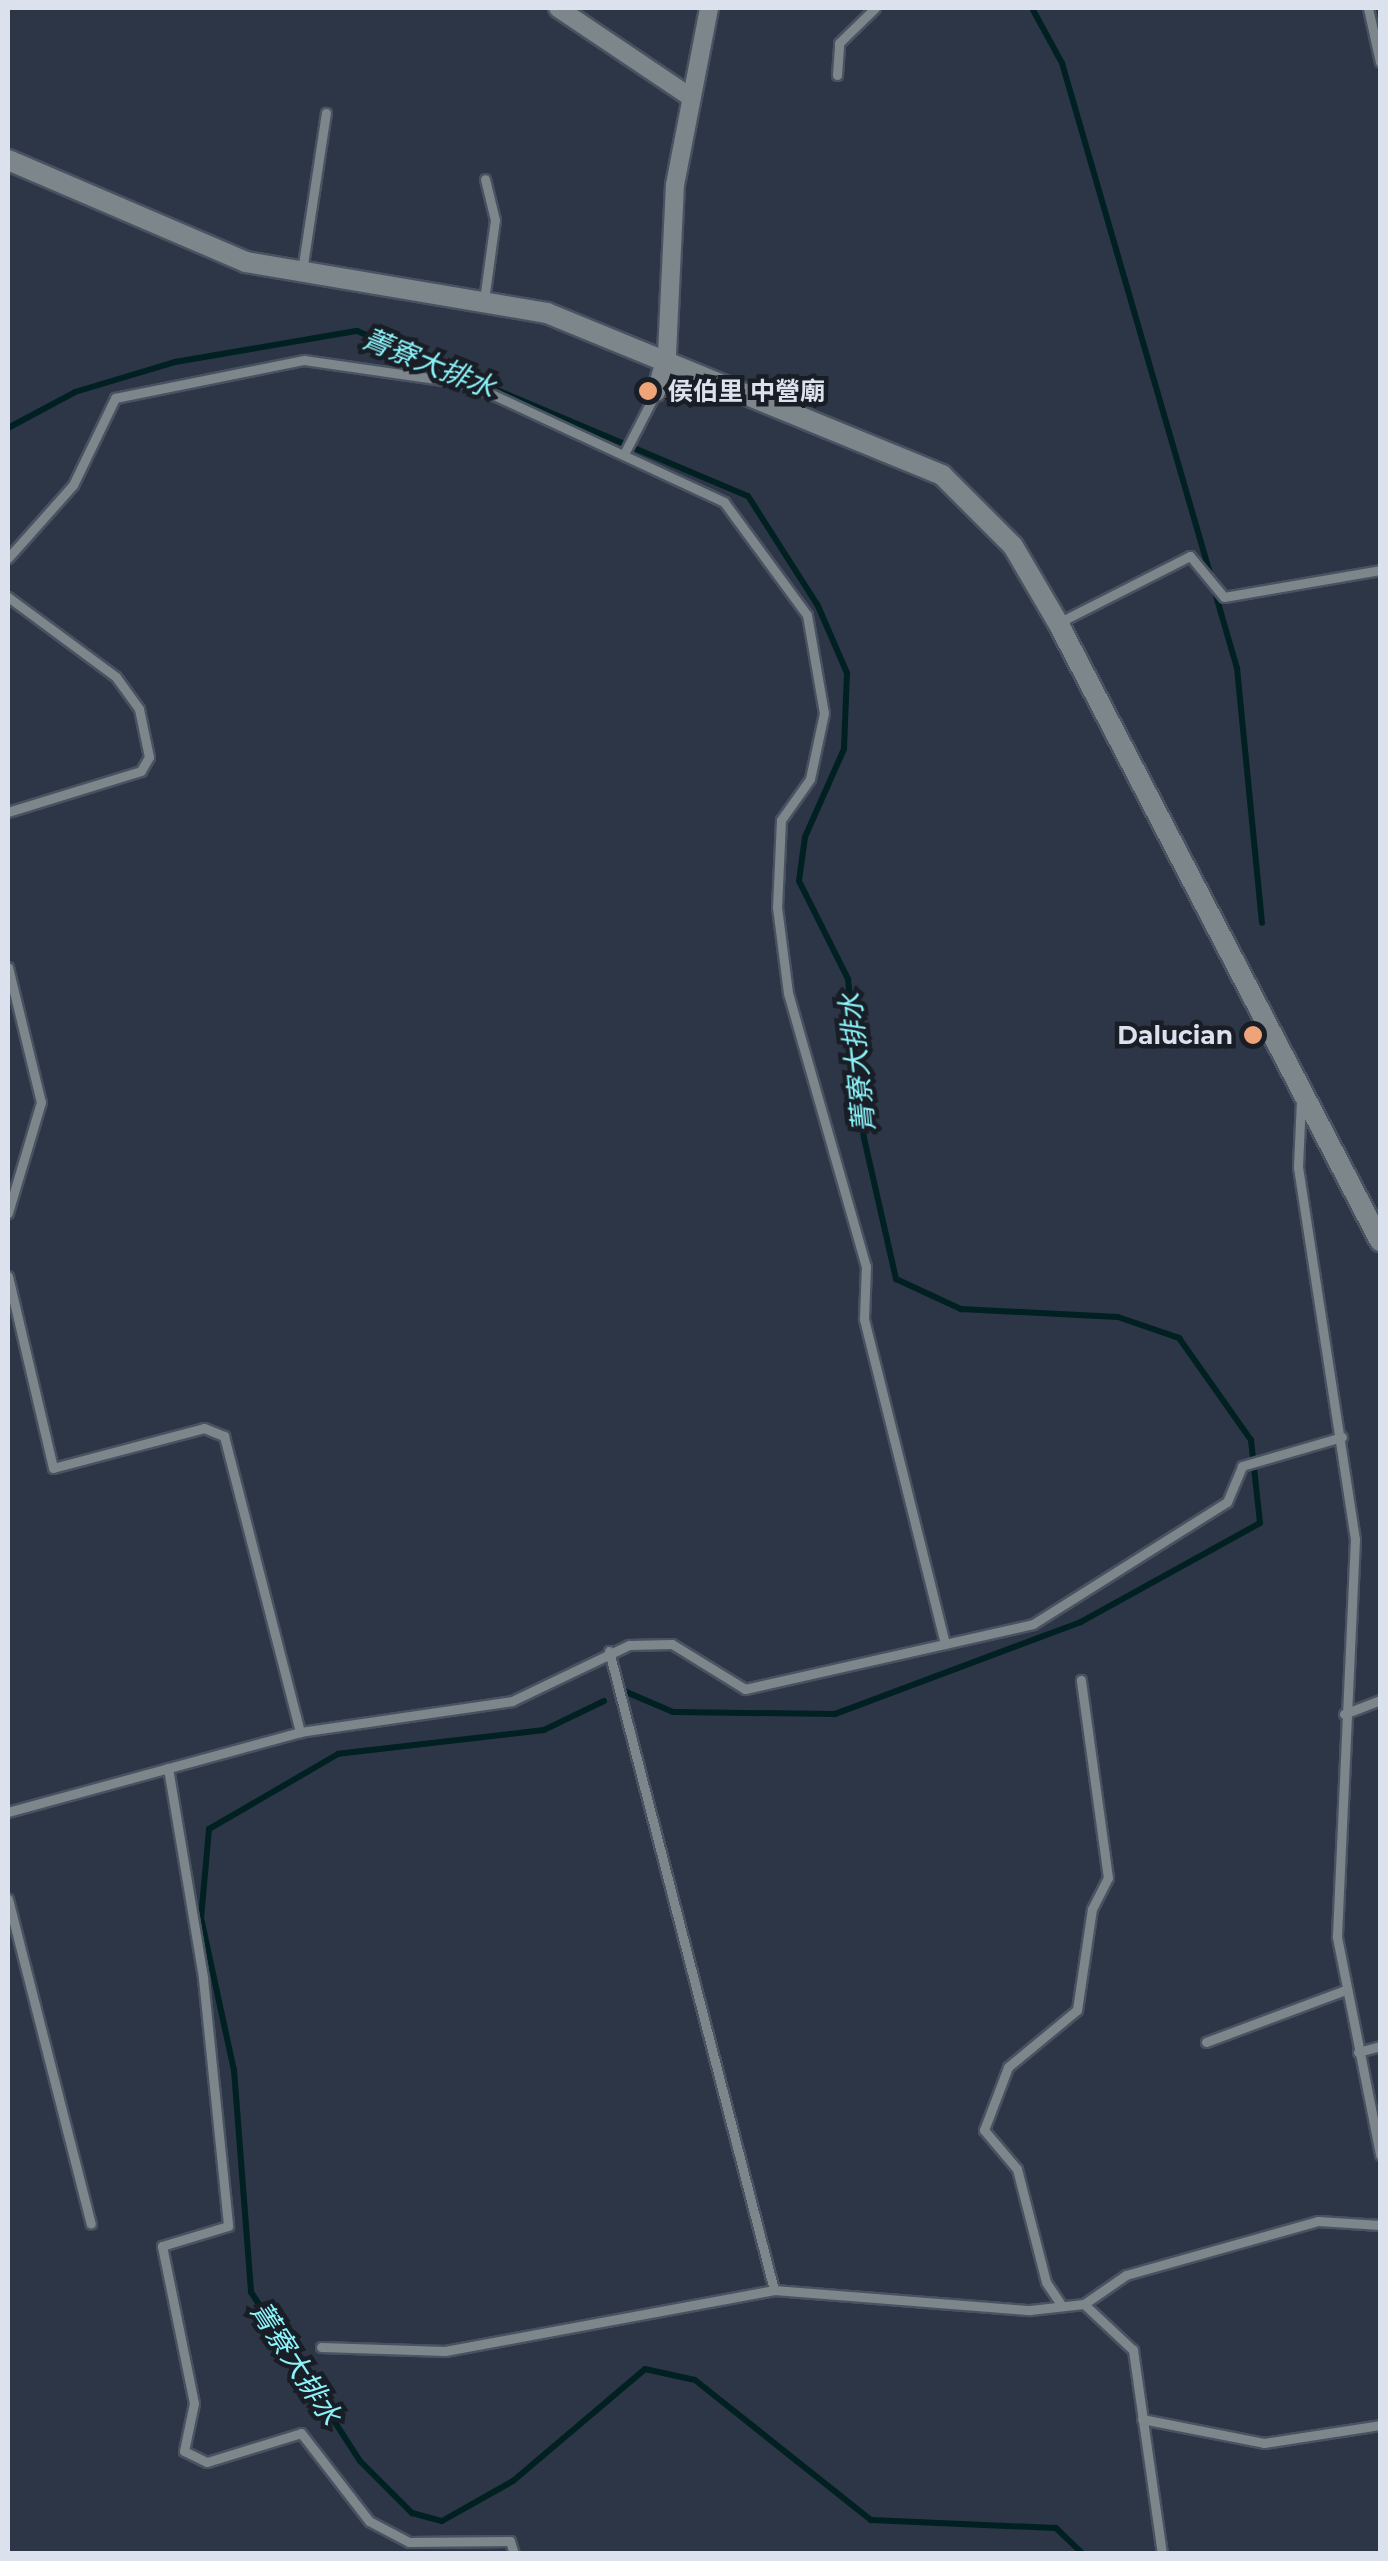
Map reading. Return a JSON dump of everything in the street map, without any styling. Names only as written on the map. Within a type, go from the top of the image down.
[{"type":"street","points":[[558,8],[689,96]]},
{"type":"street","points":[[656,392],[667,354],[689,96],[709,8]]},
{"type":"street","points":[[8,160],[246,262],[301,274],[484,300],[667,354],[942,475],[1013,546],[1058,623],[1301,1098],[1380,1242]]},
{"type":"lane","points":[[837,75],[839,43],[876,8]]},
{"type":"lane","points":[[1368,8],[1380,62]]},
{"type":"lane","points":[[301,274],[326,113]]},
{"type":"lane","points":[[484,300],[495,220],[485,178]]},
{"type":"lane","points":[[8,558],[73,485],[115,398],[158,385],[304,360],[421,370],[626,450],[724,502],[807,615],[824,713],[810,780],[781,820],[777,907],[788,993],[866,1266],[864,1318],[945,1644]]},
{"type":"lane","points":[[626,450],[656,392]]},
{"type":"lane","points":[[1058,623],[1190,556],[1206,582],[1224,597],[1380,570]]},
{"type":"lane","points":[[8,597],[116,677],[139,708],[149,757],[141,770],[8,812]]},
{"type":"lane","points":[[8,967],[41,1102],[8,1213]]},
{"type":"lane","points":[[1301,1098],[1298,1167],[1355,1539],[1344,1714],[1338,1937],[1345,1990],[1380,2155]]},
{"type":"lane","points":[[8,1276],[53,1468],[204,1428],[224,1436],[300,1732]]},
{"type":"lane","points":[[8,1812],[300,1732],[512,1701],[609,1652],[672,1644],[745,1688],[1033,1624],[1227,1502],[1242,1466],[1283,1449],[1342,1437]]},
{"type":"lane","points":[[609,1652],[774,2290]]},
{"type":"lane","points":[[1060,2303],[1046,2282],[1017,2169],[984,2130],[1008,2067],[1077,2010],[1092,1909],[1108,1878],[1081,1680]]},
{"type":"lane","points":[[1344,1714],[1380,1700]]},
{"type":"lane","points":[[168,1768],[203,1978],[228,2226],[162,2246],[194,2403],[184,2451],[207,2462],[301,2433],[369,2521],[409,2542],[510,2541],[514,2554]]},
{"type":"lane","points":[[8,1898],[92,2224]]},
{"type":"lane","points":[[1206,2042],[1345,1990]]},
{"type":"lane","points":[[1358,2052],[1380,2046]]},
{"type":"lane","points":[[1084,2304],[1126,2275],[1318,2220],[1380,2224]]},
{"type":"lane","points":[[322,2347],[445,2351],[774,2290],[1030,2310],[1060,2303],[1084,2304],[1121,2329],[1132,2350],[1162,2554]]},
{"type":"lane","points":[[1142,2419],[1264,2443],[1380,2425]]},
{"type":"waterway","points":[[1032,8],[1062,63],[1211,577]]},
{"type":"waterway","name":"菁寮大排水","points":[[8,428],[75,392],[175,362],[357,331],[748,496],[818,606],[847,673],[844,749],[805,837],[799,881],[848,979],[864,1138],[896,1279],[961,1309],[1118,1317],[1179,1338],[1251,1440],[1260,1523],[1081,1622],[835,1714],[673,1712],[624,1691]]},
{"type":"waterway","points":[[1214,589],[1237,668],[1262,923]]},
{"type":"waterway","name":"菁寮大排水","points":[[604,1701],[544,1730],[338,1754],[209,1829],[201,1918],[234,2070],[251,2292],[360,2461],[412,2513],[442,2521],[513,2481],[645,2369],[695,2380],[871,2520],[1056,2528],[1083,2554]]},
{"type":"place","name":"侯伯里 中營廟","points":[[648,391]]},
{"type":"place","name":"Dalucian","points":[[1253,1035]]}]
